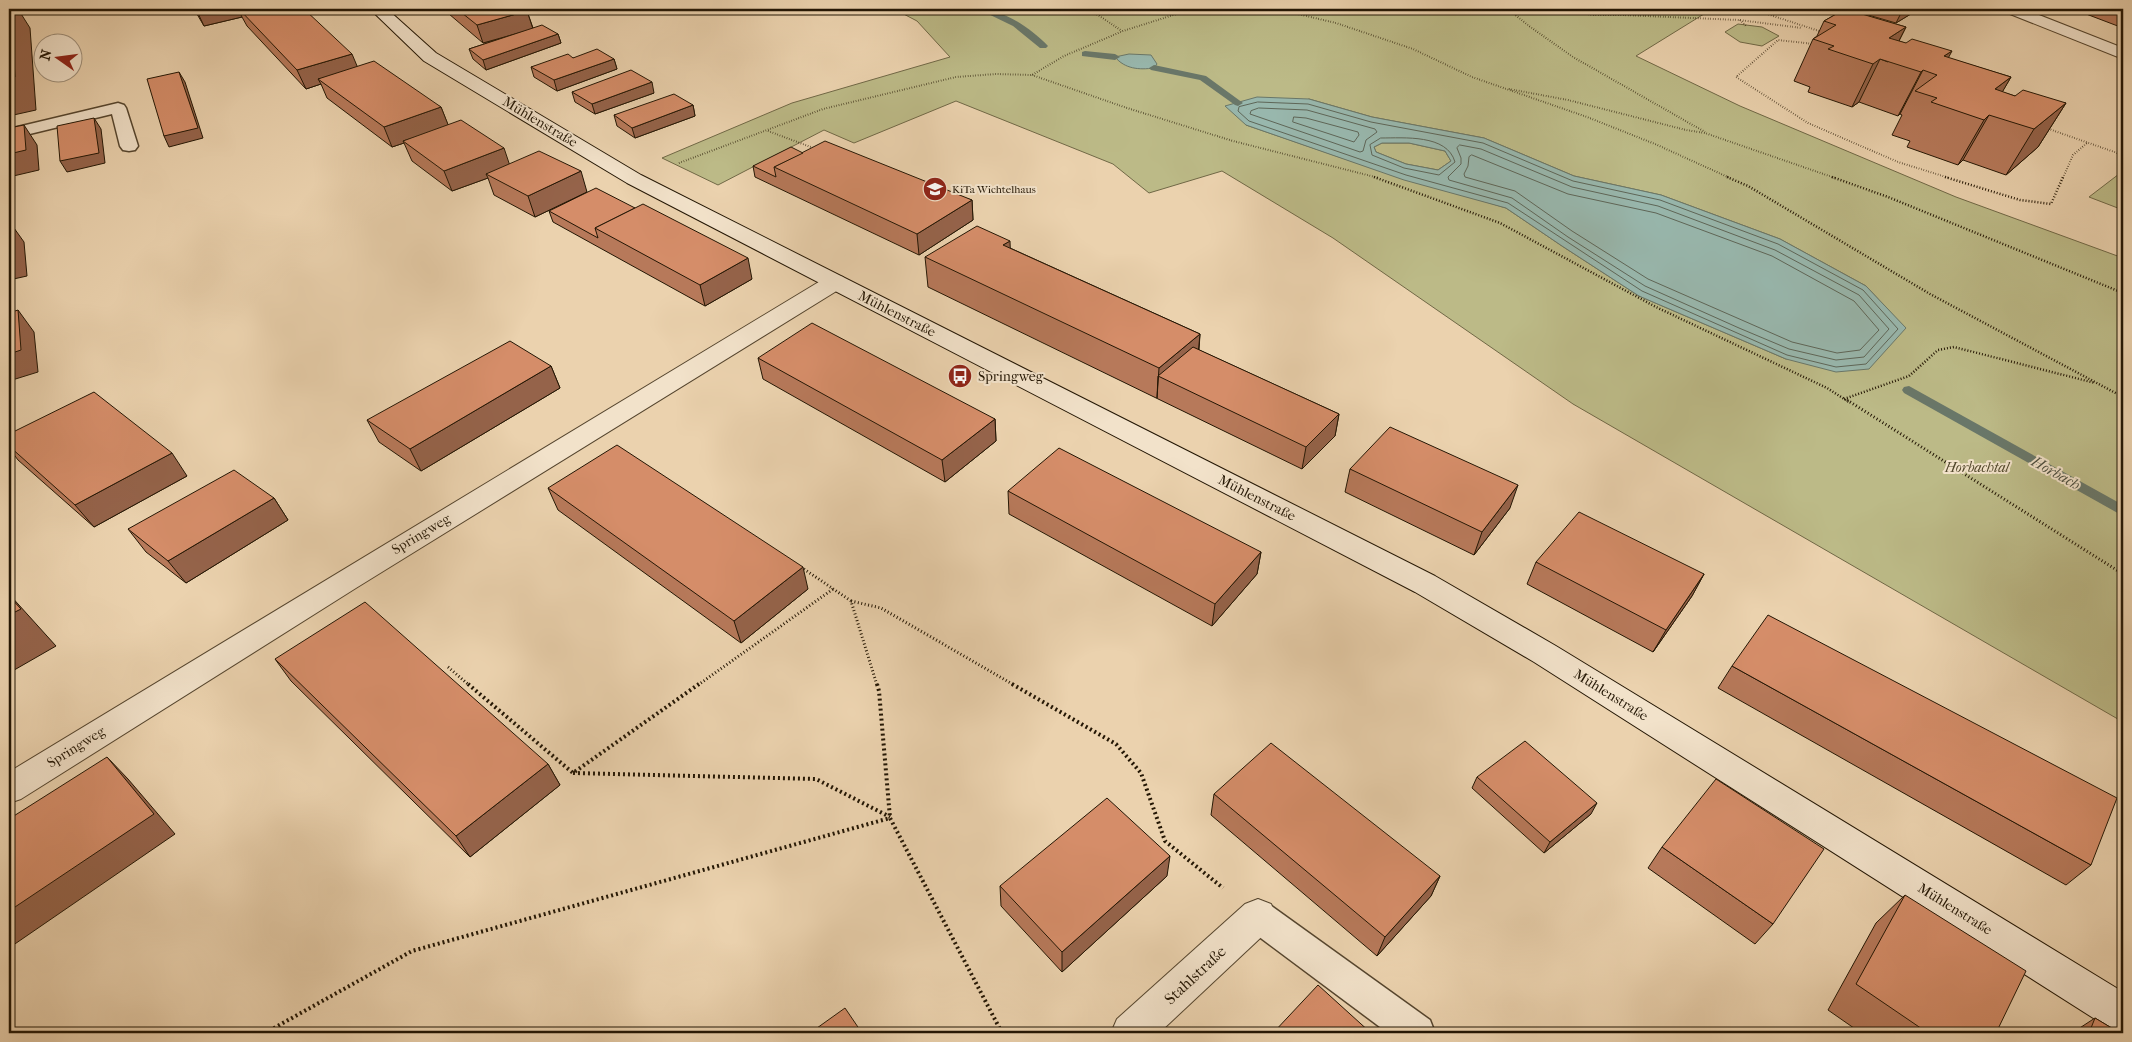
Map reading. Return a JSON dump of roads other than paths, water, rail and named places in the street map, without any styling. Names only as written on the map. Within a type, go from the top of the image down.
[{"type":"street","name":"Mühlenstraße","points":[[378,9],[430,57],[634,179],[1434,589],[1545,654],[2123,1014]]},
{"type":"street","points":[[2011,9],[2123,54]]},
{"type":"street","name":"Springweg","points":[[9,789],[346,580],[835,282]]},
{"type":"street","name":"Stahlstraße","points":[[1132,1033],[1258,916]]},
{"type":"lane","points":[[9,134],[118,108],[129,146]]},
{"type":"lane","points":[[1258,916],[1417,1033]]},
{"type":"water","points":[[1129,54],[1151,55],[1157,64],[1154,68],[1133,68],[1123,64],[1115,57]]},
{"type":"water","points":[[1257,97],[1309,99],[1372,117],[1484,138],[1574,176],[1661,195],[1780,239],[1866,286],[1906,328],[1869,369],[1836,372],[1786,359],[1639,296],[1506,208],[1404,180],[1246,125],[1225,106]],"holes":[[[1382,143],[1409,143],[1445,151],[1451,161],[1438,170],[1406,164],[1376,152],[1374,147]]]},
{"type":"waterway","name":"Horbach","points":[[982,9],[1016,24],[1043,46]]},
{"type":"waterway","name":"Horbach","points":[[1085,54],[1115,57]]},
{"type":"waterway","name":"Horbach","points":[[1154,68],[1203,78],[1238,103]]},
{"type":"waterway","name":"Horbach","points":[[1909,390],[2123,511]]},
{"type":"place","name":"KiTa Wichtelhaus","points":[[935,189]]},
{"type":"place","name":"Springweg","points":[[960,376]]},
{"type":"park label","name":"Horbachtal","points":[[1977,467]]}]
